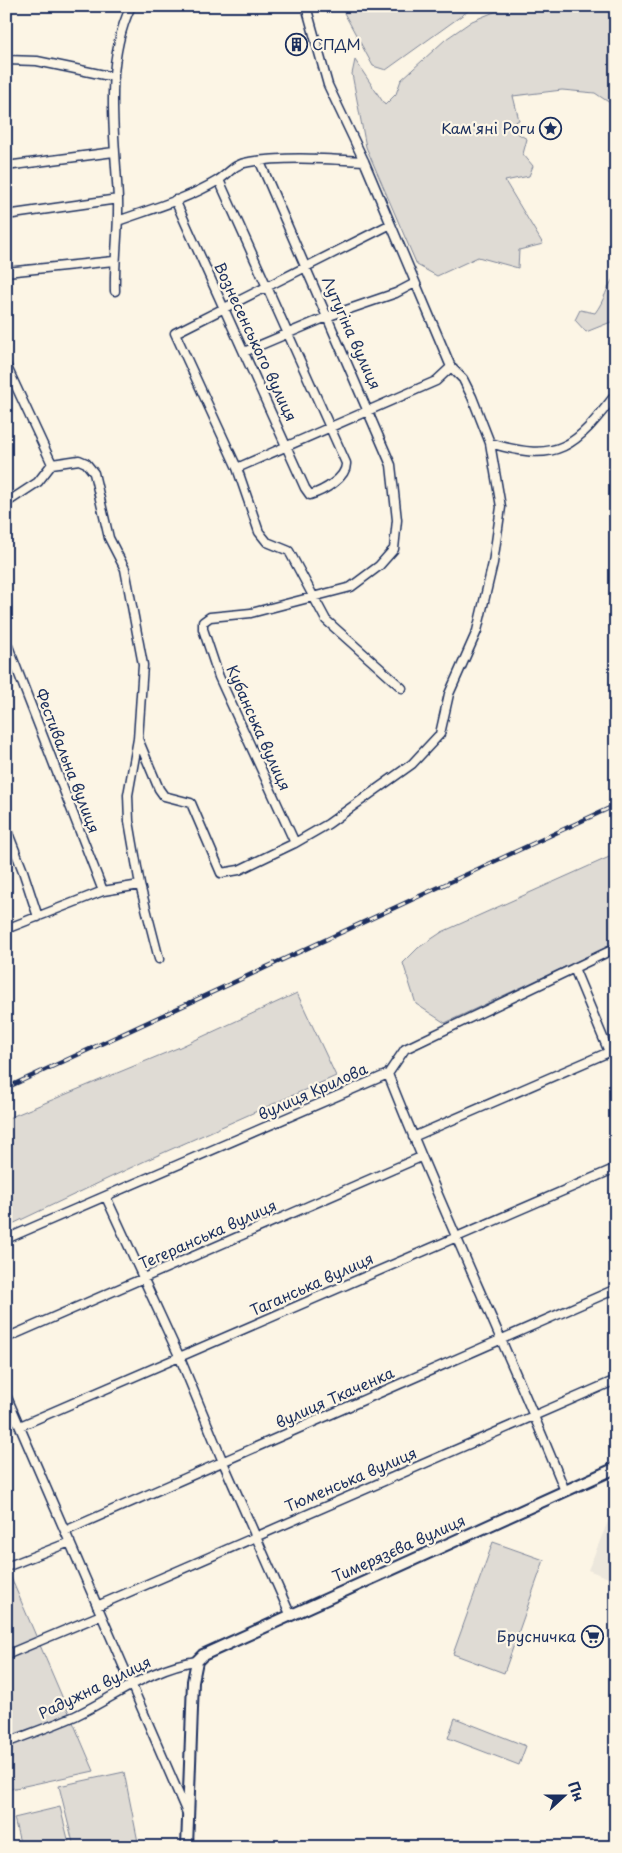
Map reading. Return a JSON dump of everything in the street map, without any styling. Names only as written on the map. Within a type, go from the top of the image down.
[{"type":"street","points":[[115,290],[114,261],[118,199],[114,152],[114,77],[119,44],[131,6]]},
{"type":"street","points":[[138,739],[159,789],[164,796],[191,803],[221,873],[239,870],[295,843],[328,824],[412,764],[440,734],[450,694],[477,631],[493,563],[501,507],[490,443],[472,397],[463,380],[451,367],[389,225],[364,161],[328,85],[306,6]]},
{"type":"street","points":[[6,60],[37,62],[114,77]]},
{"type":"street","points":[[6,166],[114,152]]},
{"type":"street","points":[[118,221],[175,200],[219,180],[229,170],[248,162],[312,158],[364,161]]},
{"type":"street","name":"Лутугіна вулиця","points":[[203,622],[210,617],[251,613],[351,587],[379,566],[394,549],[397,520],[392,464],[329,316],[260,162]]},
{"type":"street","points":[[219,180],[266,288],[331,428]]},
{"type":"street","points":[[6,215],[118,199]]},
{"type":"street","name":"Вознесенського вулиця","points":[[175,200],[305,488],[310,495],[317,493],[342,476],[346,470],[331,428]]},
{"type":"street","points":[[389,225],[175,333],[236,468],[259,532],[267,542],[289,551],[293,556],[326,620],[402,688]]},
{"type":"street","points":[[6,272],[114,261]]},
{"type":"street","points":[[244,352],[329,316],[396,293],[415,284]]},
{"type":"street","points":[[6,365],[52,464]]},
{"type":"street","points":[[236,468],[436,382],[451,367]]},
{"type":"street","points":[[490,443],[532,453],[557,449],[579,439],[616,394]]},
{"type":"street","points":[[6,503],[38,482],[52,464],[80,460],[86,463],[94,473],[109,538],[125,569],[143,665],[138,739],[128,795],[129,821],[140,885],[158,958]]},
{"type":"street","name":"Кубанська вулиця","points":[[203,622],[203,628],[219,677],[295,843]]},
{"type":"street","name":"Фестивальна вулиця","points":[[6,641],[103,891]]},
{"type":"street","points":[[6,828],[38,917]]},
{"type":"street","points":[[6,929],[103,891],[140,885]]},
{"type":"street","name":"вулиця Крилова","points":[[6,1239],[388,1074],[404,1049],[616,948]]},
{"type":"street","points":[[413,1137],[614,1051],[574,968]]},
{"type":"street","points":[[388,1074],[421,1157],[535,1416],[565,1490]]},
{"type":"street","name":"Тегеранська вулиця","points":[[6,1338],[421,1157]]},
{"type":"street","name":"Таганська вулиця","points":[[20,1426],[616,1168]]},
{"type":"street","points":[[106,1197],[180,1358],[222,1462],[290,1614]]},
{"type":"street","name":"вулиця Ткаченка","points":[[65,1531],[616,1290]]},
{"type":"street","name":"Тюменська вулиця","points":[[97,1606],[616,1380]]},
{"type":"street","points":[[6,1395],[188,1817]]},
{"type":"street","name":"Тимерязєва вулиця","points":[[198,1661],[210,1650],[616,1468]]},
{"type":"street","points":[[6,1567],[70,1542]]},
{"type":"street","points":[[6,1655],[101,1614]]},
{"type":"street","points":[[187,1847],[193,1681],[198,1661]]},
{"type":"street","name":"Радужна вулиця","points":[[6,1743],[74,1716],[181,1663],[198,1661]]},
{"type":"shaded area","points":[[352,6],[475,6],[386,70],[373,66],[343,11]]},
{"type":"shaded area","points":[[509,6],[616,6],[616,107],[595,93],[562,90],[513,96],[519,120],[507,127],[527,139],[523,154],[533,166],[529,176],[505,181],[543,244],[519,250],[518,268],[478,257],[437,276],[417,265],[366,147],[352,74],[355,60],[385,105],[396,94],[401,80],[446,39],[472,21]]},
{"type":"shaded area","points":[[616,275],[616,320],[586,332],[575,320],[580,310],[595,313]]},
{"type":"shaded area","points":[[616,854],[616,943],[445,1023],[416,1004],[403,963],[418,948],[442,932]]},
{"type":"shaded area","points":[[297,993],[336,1076],[147,1160],[6,1227],[6,1119],[180,1047]]},
{"type":"shaded area","points":[[616,1502],[616,1581],[588,1570]]},
{"type":"shaded area","points":[[493,1542],[544,1560],[504,1673],[453,1654]]},
{"type":"shaded area","points":[[6,1566],[94,1771],[6,1790]]},
{"type":"shaded area","points":[[455,1718],[526,1746],[519,1765],[448,1738]]},
{"type":"shaded area","points":[[124,1772],[139,1847],[74,1847],[59,1786]]},
{"type":"shaded area","points":[[60,1807],[70,1847],[21,1847],[14,1818]]},
{"type":"railway","points":[[6,1088],[616,805]]},
{"type":"place","name":"СПДМ","points":[[296,45]]},
{"type":"place","name":"Кам'яні Роги","points":[[551,129]]},
{"type":"place","name":"Брусничка","points":[[592,1637]]}]
